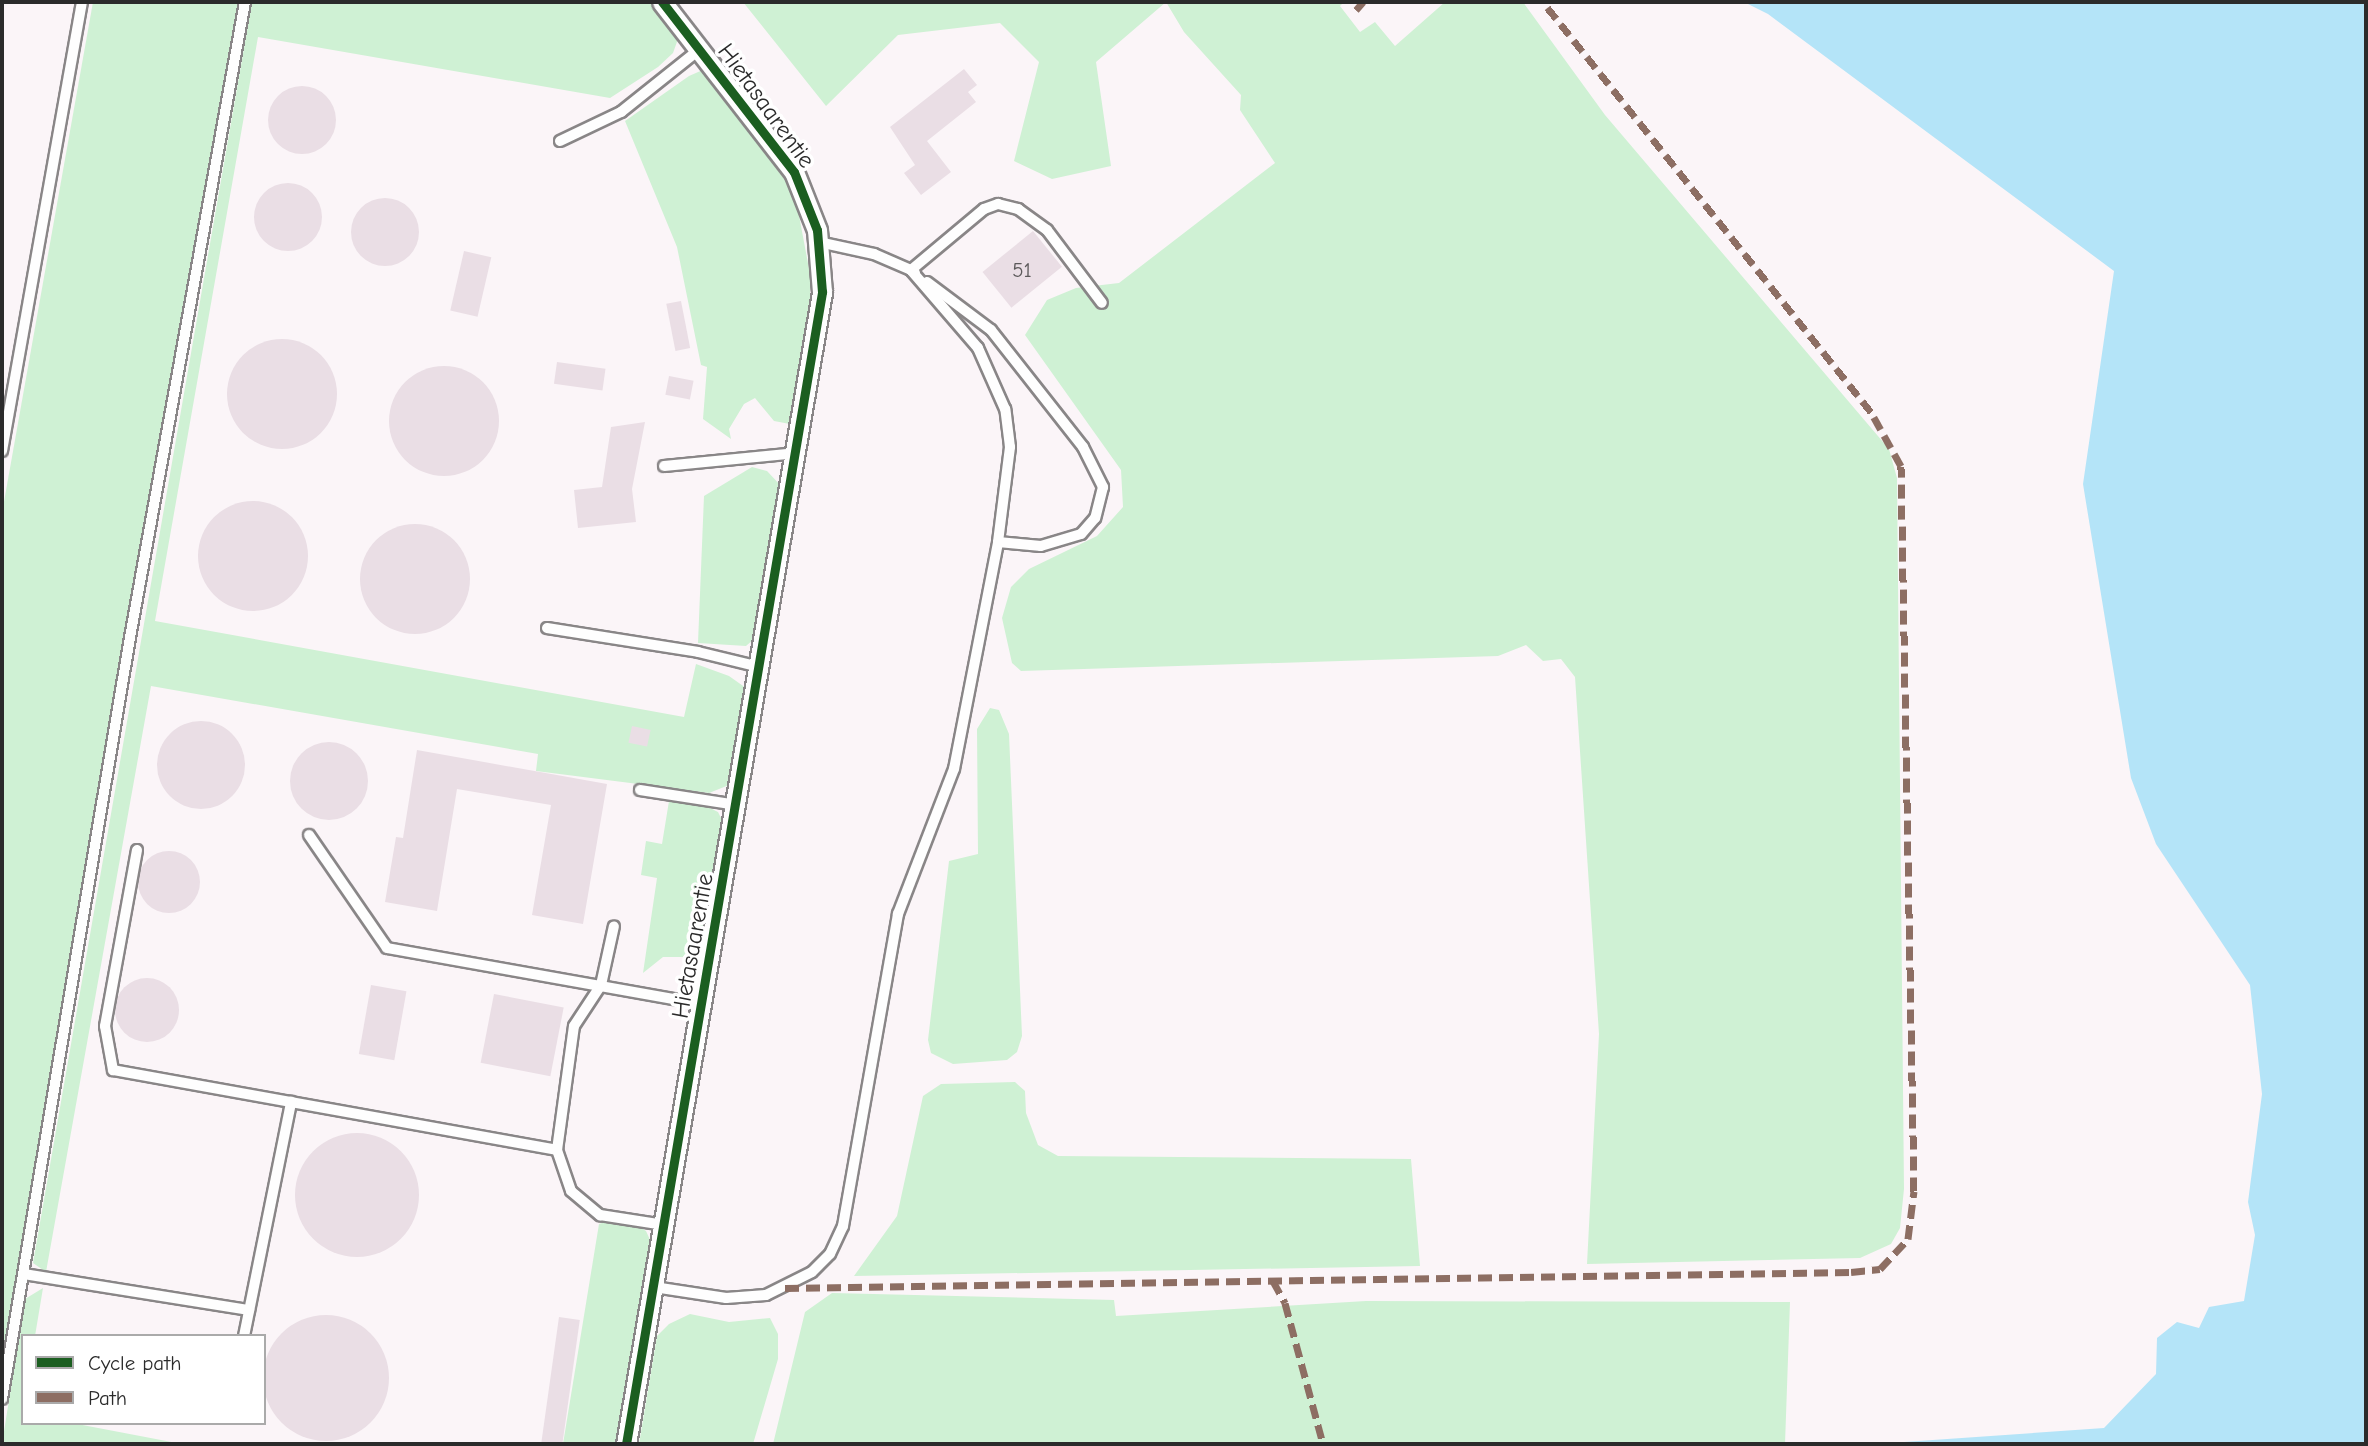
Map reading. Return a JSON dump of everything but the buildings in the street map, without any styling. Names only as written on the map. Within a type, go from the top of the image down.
[{"type":"street","name":"Hietasaarentie","points":[[626,1444],[820,317],[819,242],[810,206],[787,161],[662,2]]},
{"type":"lane","points":[[2,451],[82,2]]},
{"type":"lane","points":[[2,1399],[131,630],[245,2]]},
{"type":"lane","points":[[560,141],[621,112],[701,49]]},
{"type":"lane","points":[[911,270],[984,209],[998,204],[1018,209],[1047,230],[1102,303]]},
{"type":"lane","points":[[819,242],[874,254],[911,270],[991,330],[1098,470],[1102,503],[1081,534],[1041,546],[998,542]]},
{"type":"lane","points":[[654,1287],[726,1298],[766,1295],[811,1272],[830,1254],[843,1226],[898,914],[954,769],[998,542],[1010,447],[1005,409],[978,348],[911,270]]},
{"type":"lane","points":[[664,466],[797,453]]},
{"type":"lane","points":[[547,628],[698,652],[761,667]]},
{"type":"lane","points":[[640,790],[738,805]]},
{"type":"lane","points":[[309,835],[387,948],[703,1004]]},
{"type":"lane","points":[[137,849],[105,1026],[113,1070],[557,1150]]},
{"type":"lane","points":[[614,926],[601,985],[574,1026],[557,1150],[571,1191],[600,1215],[664,1225]]},
{"type":"lane","points":[[244,1334],[291,1102]]},
{"type":"lane","points":[[24,1274],[249,1310]]},
{"type":"green space","points":[[93,2],[238,2],[2,1379],[2,513]]},
{"type":"green space","points":[[252,2],[651,2],[678,39],[673,53],[658,67],[610,98],[258,37],[155,621],[684,717],[696,664],[729,676],[746,688],[729,785],[709,793],[536,771],[538,754],[151,686],[46,1272],[33,1263]]},
{"type":"green space","points":[[743,2],[1166,2],[1096,62],[1111,166],[1052,179],[1014,161],[1039,62],[1000,23],[898,35],[826,106]]},
{"type":"green space","points":[[1166,2],[1344,2],[1340,6],[1360,32],[1375,22],[1395,46],[1445,2],[1523,2],[1605,115],[1889,449],[1897,478],[1904,1189],[1900,1228],[1891,1244],[1860,1258],[1587,1264],[1599,1034],[1575,677],[1561,659],[1543,661],[1526,645],[1498,656],[1021,671],[1012,663],[1002,618],[1011,587],[1029,569],[1097,536],[1123,507],[1121,470],[1025,335],[1047,300],[1076,288],[1119,283],[1275,163],[1240,110],[1241,95],[1184,32]]},
{"type":"green space","points":[[705,69],[785,180],[798,210],[810,274],[810,308],[790,424],[774,421],[755,398],[744,404],[729,429],[731,439],[703,419],[707,367],[701,365],[677,247],[625,121],[689,76]]},
{"type":"green space","points":[[752,467],[767,471],[782,487],[754,639],[746,646],[698,643],[704,496]]},
{"type":"green space","points":[[990,708],[999,710],[1009,734],[1022,1036],[1017,1052],[1007,1060],[953,1064],[931,1053],[928,1040],[949,861],[978,854],[977,729]]},
{"type":"green space","points":[[669,801],[708,807],[718,812],[722,820],[701,947],[689,957],[663,957],[643,973],[657,878],[641,875],[646,841],[662,844]]},
{"type":"green space","points":[[1015,1082],[1025,1091],[1026,1113],[1038,1145],[1058,1156],[1411,1159],[1420,1266],[854,1276],[897,1216],[923,1096],[941,1084]]},
{"type":"green space","points":[[608,1221],[636,1225],[646,1231],[651,1242],[616,1444],[563,1444],[599,1224]]},
{"type":"green space","points":[[43,1288],[35,1334],[21,1334],[21,1425],[82,1425],[182,1444],[2,1444],[25,1299]]},
{"type":"green space","points":[[832,1293],[1114,1300],[1116,1316],[1366,1301],[1790,1302],[1785,1444],[773,1444],[805,1312]]},
{"type":"green space","points":[[690,1314],[729,1322],[770,1318],[778,1334],[778,1359],[753,1444],[639,1444],[657,1336],[669,1324]]},
{"type":"water","points":[[1744,2],[2366,2],[2366,1444],[1875,1444],[2104,1428],[2156,1374],[2157,1338],[2177,1322],[2199,1328],[2209,1307],[2244,1301],[2255,1235],[2248,1202],[2262,1094],[2250,985],[2156,844],[2131,778],[2083,484],[2114,271],[1768,14]]},
{"type":"marked path","points":[[1356,10],[1363,2]]},
{"type":"marked path","points":[[785,1288],[1851,1272],[1880,1269],[1908,1239],[1914,1191],[1901,466],[1871,412],[1543,2]]},
{"type":"marked path","points":[[1273,1281],[1285,1303],[1323,1444]]},
{"type":"cycle path","points":[[626,1444],[822,292],[817,230],[794,172],[662,2]]}]
